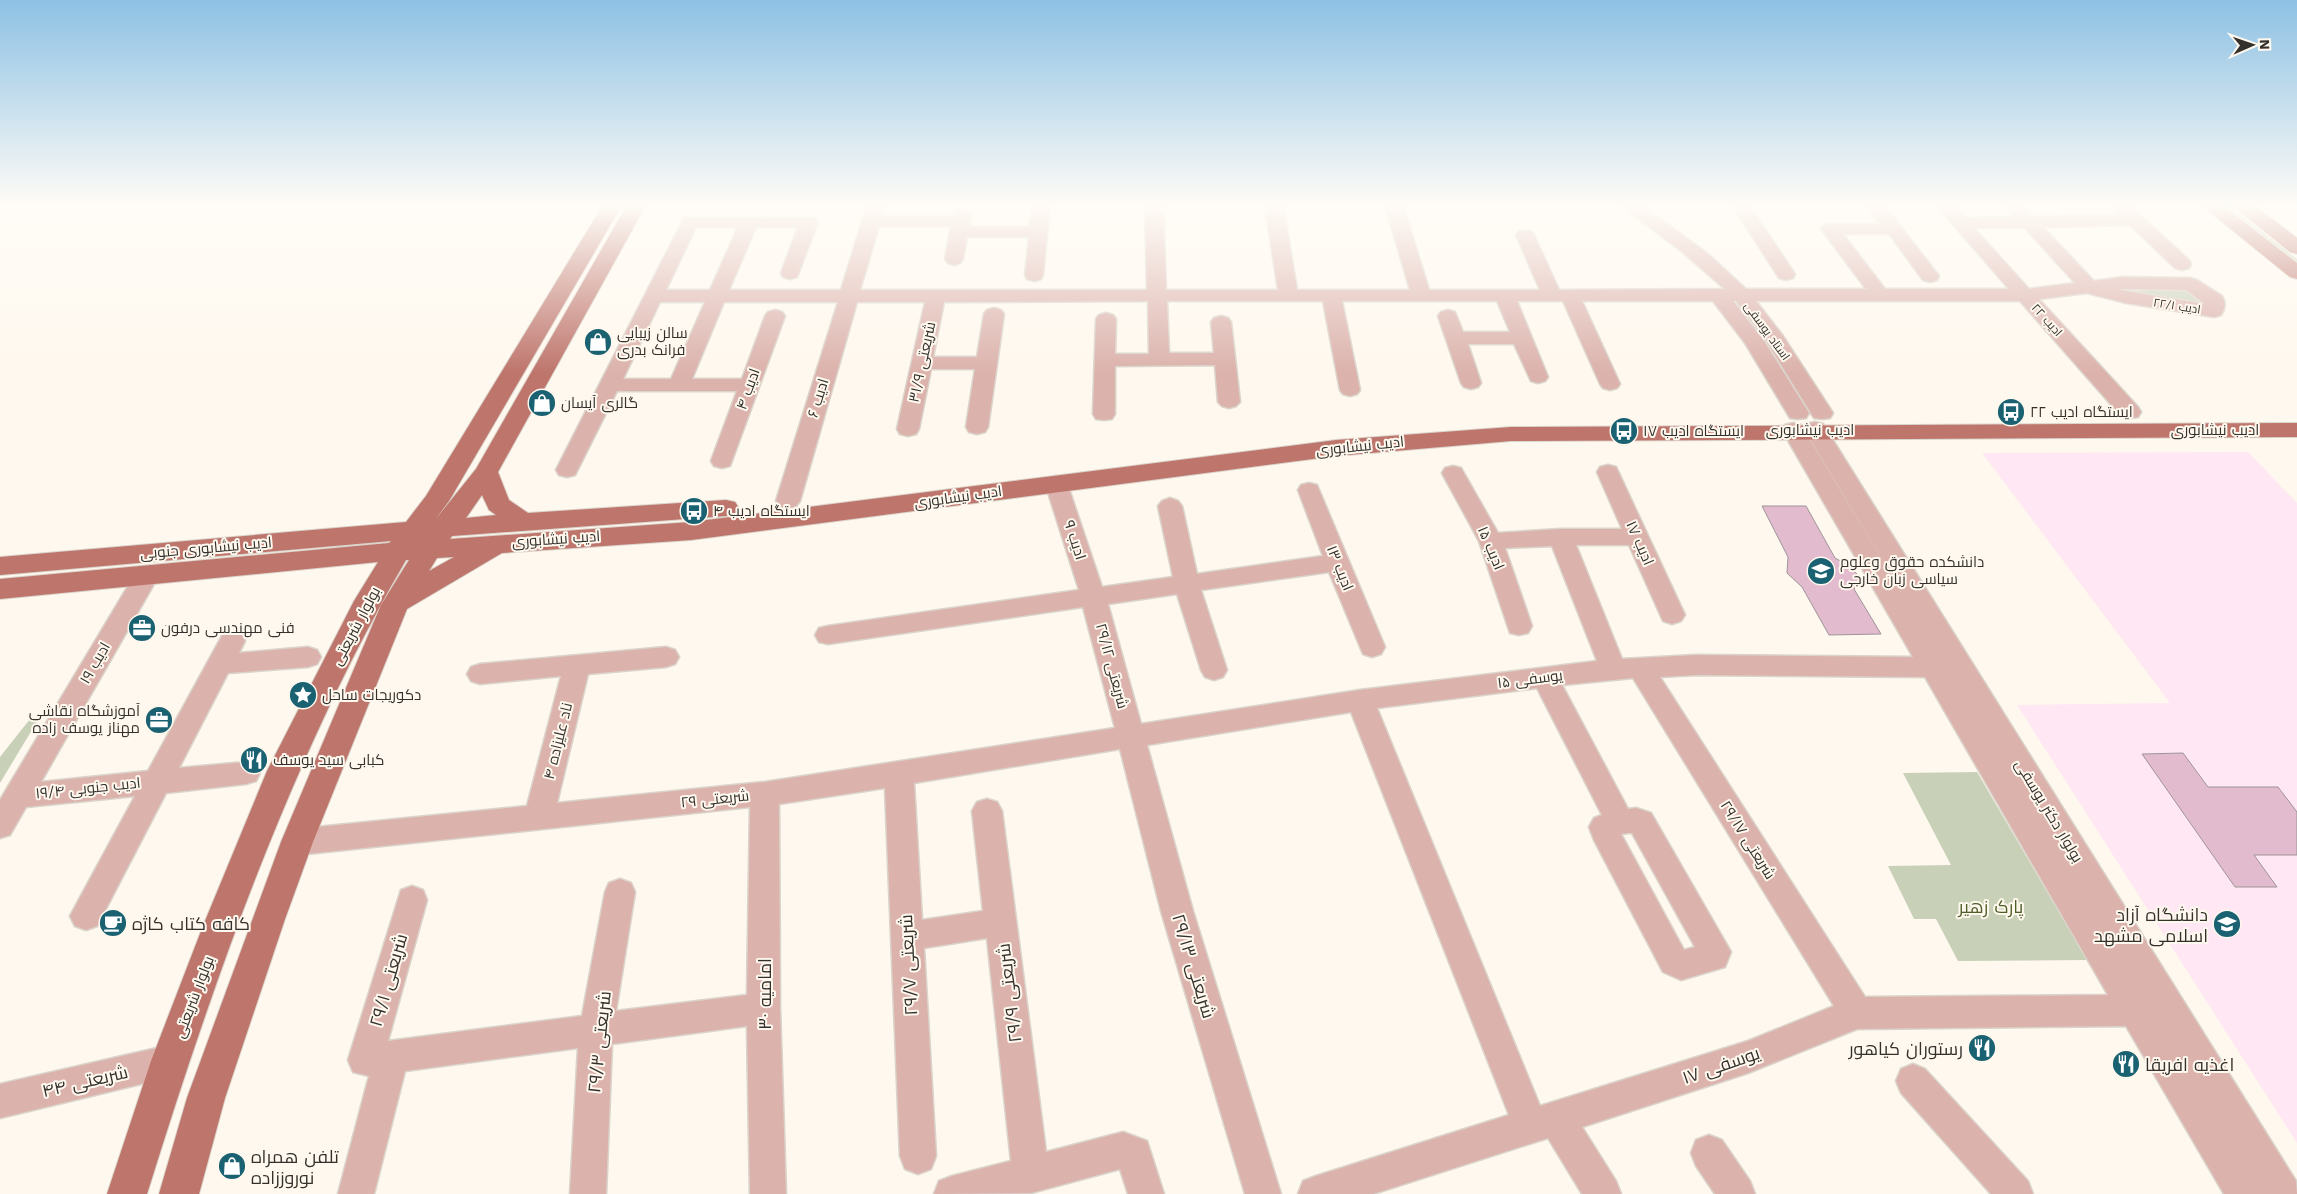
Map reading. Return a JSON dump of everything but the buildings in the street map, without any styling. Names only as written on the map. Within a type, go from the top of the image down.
[{"type":"main road","name":"بولوار شریعتی","points":[[180,1194],[206,1098],[268,920],[297,842],[436,501],[580,261]]},
{"type":"main road","name":"بولوار شریعتی","points":[[127,1194],[170,1061],[220,926],[283,770],[368,601],[420,540],[486,472],[605,261]]},
{"type":"main road","points":[[2281,261],[2297,273]]},
{"type":"main road","name":"ادیب نیشابوری","points":[[420,540],[522,522],[694,512],[1106,458],[1333,439],[1511,434],[1807,421],[2130,412],[2297,412]]},
{"type":"main road","name":"ادیب نیشابوری","points":[[1807,421],[2297,430]]},
{"type":"main road","name":"ادیب نیشابوری","points":[[420,540],[505,542],[691,531],[1056,483],[1333,439]]},
{"type":"main road","points":[[486,472],[498,504],[522,522]]},
{"type":"main road","name":"ادیب نیشابوری جنوبی","points":[[0,566],[420,540]]},
{"type":"main road","name":"ادیب نیشابوری جنوبی","points":[[0,589],[146,577],[420,540]]},
{"type":"main road","points":[[395,605],[456,567],[505,542]]},
{"type":"street","points":[[567,470],[653,296],[674,261]]},
{"type":"street","points":[[679,385],[732,261]]},
{"type":"street","points":[[790,273],[793,261]]},
{"type":"street","name":"ادیب ۶","points":[[788,501],[860,261]]},
{"type":"street","points":[[1034,275],[1035,261]]},
{"type":"street","points":[[1156,261],[1159,360]]},
{"type":"street","points":[[1283,261],[1288,295]]},
{"type":"street","points":[[1411,261],[1421,294]]},
{"type":"street","points":[[1540,261],[1610,384]]},
{"type":"street","name":"استاد یوسفی","points":[[1683,261],[1718,294],[1754,341],[1807,421]]},
{"type":"street","name":"استاد یوسفی","points":[[1704,261],[1740,294],[1776,340],[1807,421]]},
{"type":"street","points":[[1777,261],[1786,274]]},
{"type":"street","points":[[1853,261],[1878,294]]},
{"type":"street","points":[[1918,261],[1930,276]]},
{"type":"street","name":"ادیب ۲۲","points":[[1994,261],[2130,412]]},
{"type":"street","points":[[2064,261],[2090,288]]},
{"type":"street","points":[[2178,261],[2182,264]]},
{"type":"street","name":"ادیب ۲۲/۱","points":[[653,296],[2024,294],[2122,283],[2190,284],[2215,300],[2214,311],[2126,297],[2090,288]]},
{"type":"street","points":[[1504,294],[1538,377]]},
{"type":"street","name":"شریعتی ۳۱/۹","points":[[908,428],[936,295]]},
{"type":"street","points":[[1331,295],[1350,390]]},
{"type":"street","points":[[977,427],[994,314]]},
{"type":"street","name":"ادیب ۴","points":[[722,461],[775,316]]},
{"type":"street","points":[[1448,316],[1471,383]]},
{"type":"street","points":[[1104,414],[1106,319]]},
{"type":"street","points":[[1221,322],[1229,402]]},
{"type":"street","points":[[1456,338],[1522,338]]},
{"type":"street","points":[[1105,360],[1224,359]]},
{"type":"street","points":[[921,364],[986,363]]},
{"type":"street","points":[[609,385],[750,385]]},
{"type":"street","name":"بولوار دکتر یوسفی","points":[[1807,421],[1934,667],[2244,1194]]},
{"type":"street","name":"بولوار دکتر یوسفی","points":[[1807,421],[2283,1194]]},
{"type":"street","name":"ادیب ۱۷","points":[[1608,472],[1672,615]]},
{"type":"street","name":"ادیب ۱۵","points":[[1453,473],[1491,541],[1520,626]]},
{"type":"street","name":"ادیب ۹","points":[[1056,483],[1093,596]]},
{"type":"street","name":"ادیب ۱۳","points":[[1309,490],[1372,647]]},
{"type":"street","points":[[1170,506],[1187,585],[1214,670]]},
{"type":"street","points":[[1491,541],[1561,537],[1637,537]]},
{"type":"street","name":"شریعتی ۲۹/۱۷","points":[[1561,537],[1627,668],[1856,1013]]},
{"type":"street","points":[[828,635],[1338,562]]},
{"type":"street","name":"ادیب ۱۹","points":[[0,826],[146,577]]},
{"type":"street","name":"شریعتی ۲۹/۱۲","points":[[1093,596],[1130,735]]},
{"type":"street","points":[[86,916],[225,652],[308,657]]},
{"type":"street","points":[[480,674],[666,657]]},
{"type":"street","name":"ناد علیزاده ۴","points":[[539,818],[577,665]]},
{"type":"street","name":"یوسفی ۱۵","points":[[1130,735],[1360,700],[1627,668],[1696,665],[1934,667]]},
{"type":"street","points":[[1544,677],[1620,821]]},
{"type":"street","points":[[1360,700],[1544,1122],[1603,1194]]},
{"type":"street","name":"شریعتی ۲۹","points":[[297,842],[765,794],[899,774],[1130,735]]},
{"type":"street","name":"شریعتی ۲۹/۱۳","points":[[1130,735],[1177,910],[1263,1194]]},
{"type":"street","name":"ادیب جنوبی ۱۹/۴","points":[[18,796],[159,780],[246,773]]},
{"type":"street","name":"شریعتی ۲۹/۷","points":[[899,774],[918,1156]]},
{"type":"street","name":"امامیه ۳۰","points":[[765,794],[763,1008],[768,1194]]},
{"type":"street","name":"شریعتی ۲۹/۹","points":[[987,811],[1031,1175]]},
{"type":"street","points":[[1636,820],[1641,822],[1715,952],[1714,957],[1681,964],[1674,962],[1604,831],[1604,827],[1620,821],[1636,820]]},
{"type":"street","name":"شریعتی ۲۹/۳","points":[[588,1194],[596,1030],[620,892]]},
{"type":"street","name":"شریعتی ۲۹/۱","points":[[356,1194],[378,1059],[412,900]]},
{"type":"street","points":[[907,936],[1001,922]]},
{"type":"street","points":[[378,1059],[763,1008]]},
{"type":"street","name":"یوسفی ۱۷","points":[[1331,1192],[1748,1058],[1856,1013],[2136,1010]]},
{"type":"street","name":"شریعتی ۴۴","points":[[0,1101],[170,1061]]},
{"type":"street","points":[[1913,1081],[2015,1194]]},
{"type":"street","points":[[952,1194],[1123,1150],[1134,1154],[1146,1194]]},
{"type":"street","points":[[1709,1153],[1737,1194]]},
{"type":"shaded area","name":"دانشگاه آزاد اسلامی مشهد","points":[[2248,452],[2297,503],[2297,1143],[2017,705],[2170,703],[1982,453]]},
{"type":"green space","points":[[2290,261],[2297,261],[2297,266]]},
{"type":"green space","points":[[2168,289],[2194,291],[2201,298],[2201,304],[2120,292]]},
{"type":"green space","points":[[30,719],[38,720],[0,783],[0,757]]},
{"type":"green space","name":"پارک زهیر","points":[[1977,772],[2087,960],[1958,961],[1936,919],[1914,919],[1888,866],[1951,865],[1903,773]]},
{"type":"place","name":"سالن زیبایی فرانک بدری","points":[[598,342]]},
{"type":"place","name":"گالری آيسان","points":[[542,403]]},
{"type":"place","name":"ایستگاه ادیب ۲۲","points":[[2011,412]]},
{"type":"place","name":"ایستگاه ادیب ۱۷","points":[[1624,431]]},
{"type":"place","name":"ایستگاه ادیب ۴","points":[[694,511]]},
{"type":"place","name":"دانشکده حقوق وعلوم سیاسی زبان خارجی","points":[[1821,571]]},
{"type":"place","name":"فنی مهندسی درفون","points":[[142,628]]},
{"type":"place","name":"دکوریجات ساحل","points":[[303,695]]},
{"type":"place","name":"آموزشگاه نقاشی مهناز یوسف زاده","points":[[159,720]]},
{"type":"place","name":"کبابی سید یوسف","points":[[254,760]]},
{"type":"place","name":"کافه کتاب کاژه","points":[[113,923]]},
{"type":"place","name":"دانشگاه آزاد اسلامی مشهد","points":[[2227,924]]},
{"type":"place","name":"رستوران کیاهور","points":[[1982,1048]]},
{"type":"place","name":"اغذیه افریقا","points":[[2126,1064]]},
{"type":"place","name":"تلفن همراه نوروززاده","points":[[232,1166]]}]
